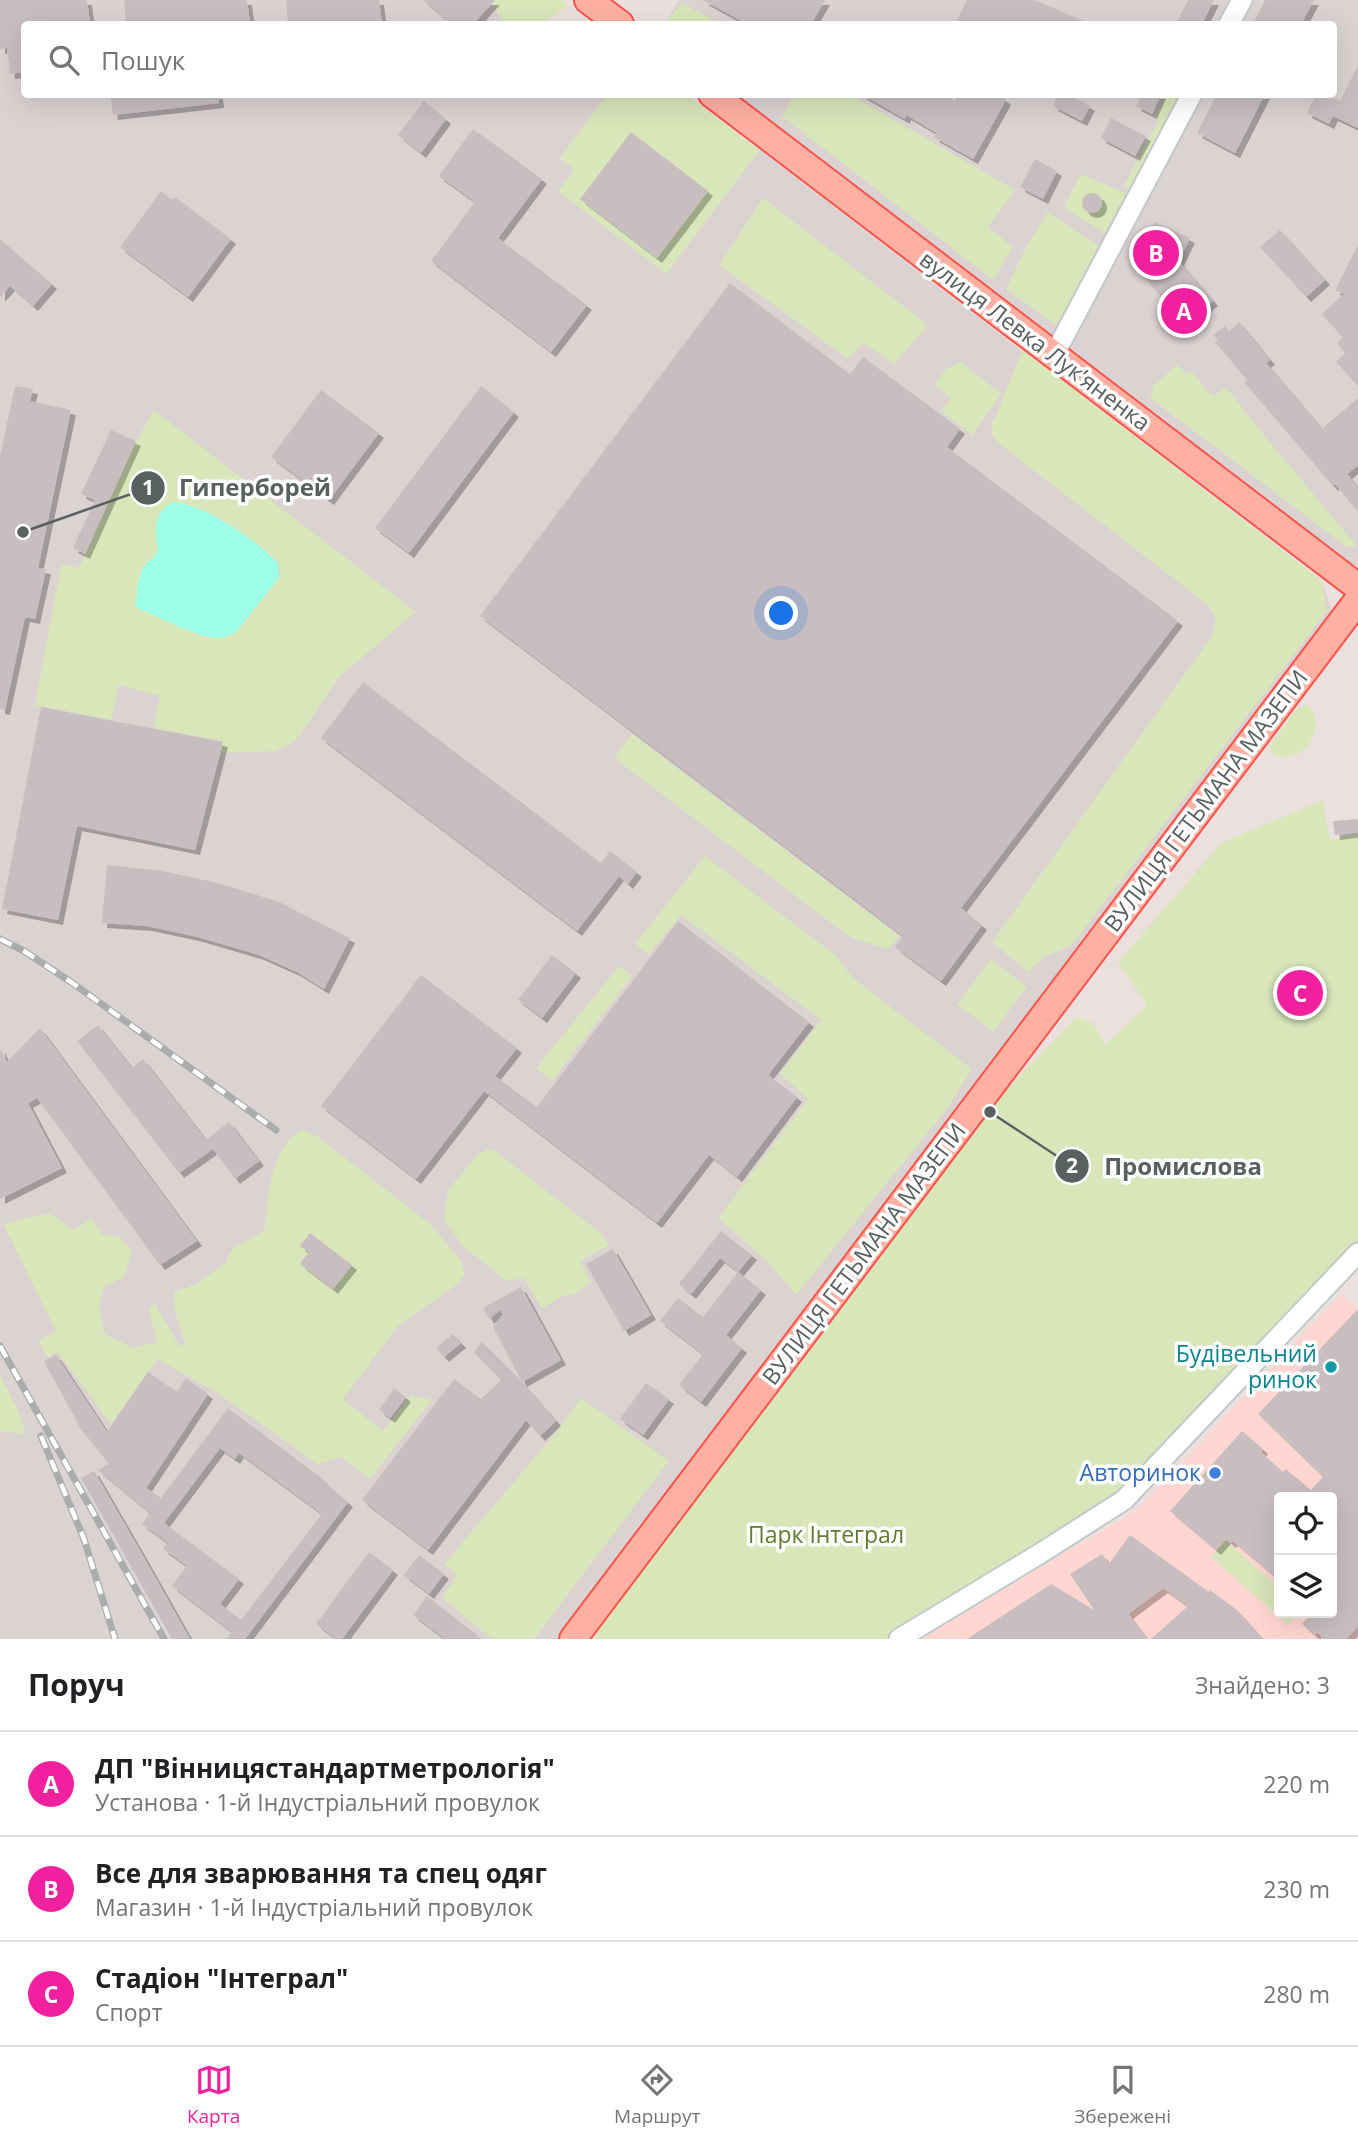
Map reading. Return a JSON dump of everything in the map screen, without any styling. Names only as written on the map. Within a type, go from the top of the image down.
[{"type":"main road","points":[[588,0],[616,21]]},
{"type":"main road","name":"вулиця Левка Лукʼяненка","points":[[717,98],[1358,587]]},
{"type":"main road","name":"ВУЛИЦЯ ГЕТЬМАНА МАЗЕПИ","points":[[573,1639],[1358,600]]},
{"type":"street","points":[[1231,21],[1242,0]]},
{"type":"street","points":[[1054,355],[1190,98]]},
{"type":"street","points":[[900,1639],[1124,1500],[1358,1253]]},
{"type":"shaded area","points":[[0,0],[490,0],[503,21],[21,21],[21,98],[605,98],[560,158],[575,170],[666,274],[760,150],[1322,581],[1333,614],[557,1639],[0,1639]]},
{"type":"shaded area","points":[[679,0],[1358,0],[1358,567],[740,98],[1337,98],[1337,21],[667,21]]},
{"type":"shaded area","points":[[174,502],[201,510],[230,525],[278,563],[279,577],[235,633],[219,638],[201,635],[135,607],[141,573],[157,551],[157,519],[165,507]]},
{"type":"shaded area","points":[[1341,1294],[1358,1310],[1358,1639],[918,1639],[1137,1510]]},
{"type":"green space","points":[[490,0],[562,0],[569,5],[545,21],[503,21]]},
{"type":"green space","points":[[682,3],[715,21],[666,21]]},
{"type":"green space","points":[[605,98],[690,98],[760,150],[666,274],[558,191],[574,170],[560,157]]},
{"type":"green space","points":[[792,98],[856,98],[1015,190],[988,227],[1013,247],[993,280],[782,116]]},
{"type":"green space","points":[[1165,98],[1181,98],[1130,191],[1124,185],[1159,120],[1155,117]]},
{"type":"green space","points":[[1081,174],[1126,193],[1105,233],[1065,209]]},
{"type":"green space","points":[[763,198],[928,325],[894,364],[863,343],[848,359],[719,265]]},
{"type":"green space","points":[[1048,212],[1100,247],[1068,307],[1055,325],[1006,289],[1025,249]]},
{"type":"green space","points":[[1023,350],[1322,581],[1327,611],[1071,946],[1045,956],[1028,972],[992,942],[1212,636],[1216,620],[1209,606],[997,442],[992,434],[992,424]]},
{"type":"green space","points":[[961,362],[1001,394],[972,435],[941,411],[951,398],[934,385],[946,369]]},
{"type":"green space","points":[[1178,364],[1186,374],[1191,371],[1209,393],[1215,395],[1225,388],[1232,394],[1356,545],[1348,548],[1141,391],[1151,397],[1153,386]]},
{"type":"green space","points":[[154,410],[416,612],[339,677],[300,735],[293,742],[275,751],[221,753],[223,741],[153,728],[160,696],[119,685],[111,720],[35,705],[61,564],[79,568],[136,441]],"holes":[[[206,512],[220,518],[272,557],[278,563],[280,571],[274,584],[235,633],[218,638]]]},
{"type":"green space","points":[[1306,705],[1313,711],[1316,720],[1312,740],[1296,755],[1285,757],[1272,754],[1269,747],[1296,709]]},
{"type":"green space","points":[[632,734],[899,936],[889,949],[851,938],[614,758]]},
{"type":"green space","name":"Парк Інтеграл","points":[[1323,800],[1330,840],[1358,834],[1358,1253],[1124,1500],[897,1639],[588,1639],[978,1119],[1076,1017],[1093,1023],[1105,1044],[1147,1005],[1118,962],[1221,843]]},
{"type":"green space","points":[[705,856],[835,955],[854,979],[972,1069],[947,1109],[796,1295],[766,1260],[718,1218],[808,1099],[780,1074],[821,1020],[681,915],[649,954],[635,944]]},
{"type":"green space","points":[[991,959],[1027,987],[993,1032],[957,1004]]},
{"type":"green space","points":[[619,966],[632,976],[552,1081],[536,1068]]},
{"type":"green space","points":[[301,1130],[317,1136],[429,1223],[461,1260],[465,1274],[458,1284],[399,1325],[343,1399],[383,1431],[411,1395],[432,1400],[370,1479],[341,1457],[317,1464],[216,1392],[158,1359],[111,1424],[57,1352],[48,1357],[38,1341],[56,1331],[3,1224],[51,1214],[73,1230],[91,1218],[103,1235],[119,1236],[132,1251],[124,1277],[104,1287],[99,1306],[104,1333],[133,1348],[156,1342],[149,1308],[155,1304],[179,1345],[186,1345],[175,1314],[174,1292],[196,1284],[225,1263],[233,1248],[264,1231],[272,1175],[282,1149]]},
{"type":"green space","points":[[494,1150],[602,1234],[609,1245],[580,1261],[591,1282],[575,1294],[562,1296],[542,1309],[524,1278],[506,1281],[463,1246],[444,1220],[448,1190],[479,1153]]},
{"type":"green space","points":[[0,1375],[20,1414],[26,1434],[0,1431]]},
{"type":"green space","points":[[581,1398],[669,1461],[534,1639],[492,1639],[442,1598],[457,1575],[444,1564],[553,1436]]},
{"type":"green space","points":[[1226,1541],[1274,1584],[1274,1613],[1211,1557]]},
{"type":"green space","points":[[1280,1618],[1294,1618],[1288,1625]]},
{"type":"building","points":[[0,0],[87,0],[90,21],[21,21],[21,72],[10,74],[7,48],[0,49]]},
{"type":"building","points":[[124,0],[247,0],[250,21],[126,21]]},
{"type":"building","points":[[286,0],[379,0],[382,21],[288,21]]},
{"type":"building","points":[[423,0],[495,0],[476,21],[447,21]]},
{"type":"building","points":[[703,0],[825,0],[813,21],[742,21]]},
{"type":"building","points":[[967,0],[1035,0],[1083,21],[956,21]]},
{"type":"building","points":[[1188,0],[1214,0],[1204,21],[1178,21]]},
{"type":"building","points":[[1265,0],[1314,0],[1303,21],[1254,21]]},
{"type":"building","points":[[1358,65],[1358,128],[1333,116],[1329,124],[1307,113],[1314,98],[1334,98],[1340,101]]},
{"type":"building","points":[[111,98],[218,98],[219,103],[113,115]]},
{"type":"building","points":[[868,98],[1006,100],[973,159],[934,137],[937,133],[906,115],[905,119]]},
{"type":"building","points":[[1056,98],[1075,98],[1090,106],[1082,121],[1053,106]]},
{"type":"building","points":[[1140,98],[1159,98],[1152,114],[1136,106]]},
{"type":"building","points":[[1215,98],[1263,98],[1235,153],[1197,133]]},
{"type":"building","points":[[424,101],[446,119],[421,153],[398,135]]},
{"type":"building","points":[[1111,118],[1146,136],[1135,156],[1101,138]]},
{"type":"building","points":[[473,129],[542,179],[498,238],[587,305],[551,352],[431,261],[475,202],[439,176]]},
{"type":"building","points":[[631,132],[708,191],[657,258],[580,199]]},
{"type":"building","points":[[1035,159],[1057,171],[1043,199],[1020,187]]},
{"type":"building","points":[[161,191],[172,200],[175,197],[231,239],[188,297],[120,247]]},
{"type":"building","points":[[1092,193],[1099,196],[1102,203],[1099,210],[1092,213],[1085,210],[1082,203],[1085,196]]},
{"type":"building","points":[[1154,222],[1190,238],[1179,261],[1213,301],[1185,325],[1134,265]]},
{"type":"building","points":[[1280,230],[1325,280],[1306,297],[1260,247]]},
{"type":"building","points":[[0,239],[52,284],[33,306],[10,286],[0,297]]},
{"type":"building","points":[[1358,245],[1358,386],[1336,362],[1345,353],[1337,343],[1343,338],[1322,314],[1344,294],[1335,290]]},
{"type":"building","points":[[730,283],[850,374],[863,357],[960,429],[947,447],[1178,621],[961,908],[982,925],[941,981],[895,947],[903,936],[480,616]]},
{"type":"building","points":[[1239,322],[1270,360],[1266,363],[1322,429],[1358,398],[1358,465],[1347,474],[1358,488],[1358,512],[1244,382],[1247,380],[1215,342],[1218,340],[1213,335],[1225,326],[1229,331]]},
{"type":"building","points":[[15,386],[33,389],[30,401],[71,410],[38,568],[46,569],[35,619],[25,617],[5,710],[0,709],[0,456]]},
{"type":"building","points":[[481,386],[514,412],[409,553],[375,528]]},
{"type":"building","points":[[321,390],[379,433],[329,500],[271,457]]},
{"type":"building","points":[[111,430],[136,441],[85,554],[73,548],[95,500],[81,494]]},
{"type":"building","points":[[363,682],[601,863],[610,851],[637,872],[628,884],[619,876],[577,931],[321,738]]},
{"type":"building","points":[[41,707],[223,742],[195,850],[77,826],[58,920],[2,909]]},
{"type":"building","points":[[1358,819],[1358,832],[1335,835],[1333,821]]},
{"type":"building","points":[[107,865],[162,871],[218,883],[279,902],[350,938],[324,989],[297,972],[259,955],[198,937],[147,926],[102,923]]},
{"type":"building","points":[[678,921],[809,1022],[768,1075],[797,1097],[737,1177],[709,1155],[657,1223],[484,1091],[416,1179],[321,1106],[421,975],[517,1048],[495,1076],[537,1107]]},
{"type":"building","points":[[552,955],[576,973],[542,1018],[518,1000]]},
{"type":"building","points":[[98,1025],[132,1068],[143,1059],[206,1140],[229,1122],[259,1161],[235,1179],[213,1149],[179,1173],[77,1041]]},
{"type":"building","points":[[40,1028],[197,1241],[160,1265],[37,1098],[28,1103],[62,1168],[0,1199],[0,1048],[7,1062]]},
{"type":"building","points":[[721,1231],[752,1255],[738,1272],[720,1258],[691,1294],[679,1284]]},
{"type":"building","points":[[310,1233],[352,1265],[333,1289],[300,1264],[309,1252],[300,1246]]},
{"type":"building","points":[[613,1249],[651,1315],[624,1331],[586,1264]]},
{"type":"building","points":[[738,1272],[761,1290],[726,1335],[742,1348],[701,1402],[679,1385],[703,1354],[660,1321],[678,1298],[703,1317]]},
{"type":"building","points":[[521,1287],[561,1360],[522,1382],[493,1327],[503,1314],[500,1310],[489,1319],[483,1308]]},
{"type":"building","points":[[1358,1309],[1358,1626],[1346,1639],[1324,1639],[1302,1624],[1307,1618],[1337,1618],[1337,1492],[1274,1492],[1274,1576],[1233,1541],[1231,1543],[1226,1539],[1216,1550],[1170,1511],[1242,1431],[1263,1449],[1261,1452],[1283,1472],[1286,1469],[1311,1490],[1323,1477],[1258,1414]]},
{"type":"building","points":[[453,1334],[461,1343],[444,1357],[436,1348]]},
{"type":"building","points":[[482,1342],[556,1421],[540,1436],[526,1420],[428,1550],[362,1500],[454,1379],[481,1399],[501,1380],[474,1352]]},
{"type":"building","points":[[56,1355],[107,1432],[148,1372],[177,1392],[186,1378],[208,1394],[146,1488],[161,1498],[228,1408],[323,1479],[348,1502],[245,1639],[226,1639],[232,1632],[172,1586],[187,1566],[163,1549],[168,1543],[142,1524],[150,1513],[98,1470],[109,1464],[81,1429],[44,1361]],"holes":[[[220,1448],[235,1459],[239,1453],[322,1514],[241,1620],[220,1604],[239,1579],[164,1523]]]},
{"type":"building","points":[[646,1383],[669,1399],[643,1435],[620,1419]]},
{"type":"building","points":[[394,1388],[406,1397],[390,1418],[379,1410]]},
{"type":"building","points":[[94,1471],[190,1639],[172,1639],[81,1478]]},
{"type":"building","points":[[1130,1535],[1237,1610],[1263,1639],[1151,1639],[1188,1606],[1163,1588],[1128,1614],[1147,1639],[967,1639],[1051,1584],[1094,1610],[1070,1574],[1102,1554],[1109,1564]]},
{"type":"building","points":[[369,1552],[393,1570],[342,1639],[336,1639],[316,1624]]},
{"type":"building","points":[[419,1555],[444,1574],[429,1594],[404,1575]]},
{"type":"building","points":[[427,1596],[482,1639],[445,1639],[413,1615]]},
{"type":"railway","points":[[0,939],[24,951],[71,982],[276,1130]]},
{"type":"railway","points":[[0,1346],[164,1639]]},
{"type":"railway","points":[[41,1436],[84,1539],[115,1639]]},
{"type":"place","name":"Все для зварювання та спец одяг","points":[[1156,253]]},
{"type":"place","name":"ДП \"Вінницястандартметрологія\"","points":[[1184,311]]},
{"type":"place","name":"Гиперборей","points":[[23,532]]},
{"type":"place","name":"Стадіон \"Інтеграл\"","points":[[1300,993]]},
{"type":"place","name":"Промислова","points":[[990,1112]]},
{"type":"place","name":"Будівельний ринок","points":[[1331,1367]]},
{"type":"place","name":"Авторинок","points":[[1215,1473]]}]
